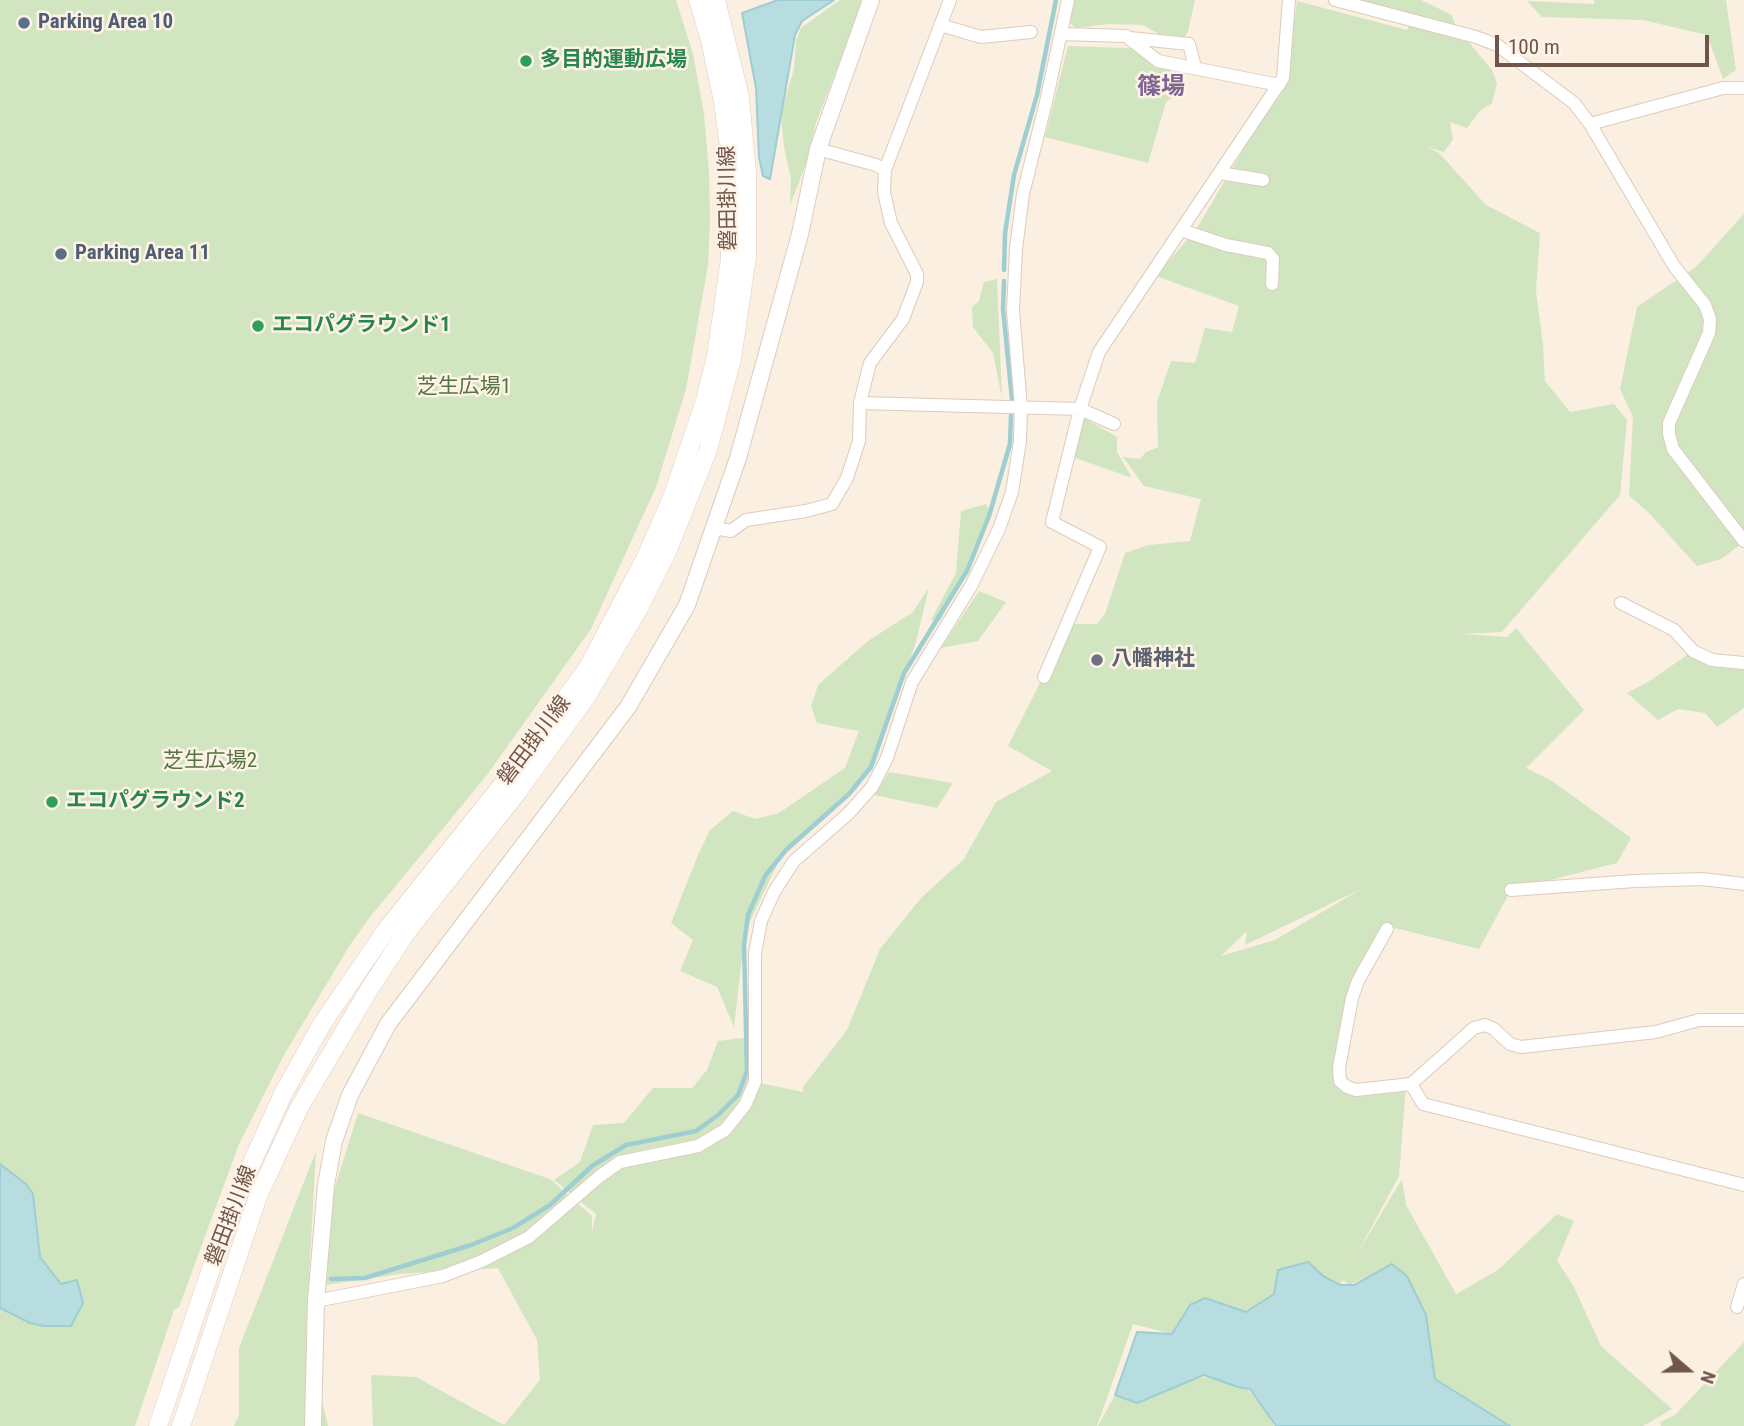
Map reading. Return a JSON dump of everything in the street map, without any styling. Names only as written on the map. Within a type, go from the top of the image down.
[{"type":"main road","name":"磐田掛川線","points":[[158,1426],[240,1192],[264,1133],[290,1081],[322,1024],[387,929],[506,779],[589,666],[673,498],[714,368],[730,259],[730,154],[723,102],[710,40],[698,0]]},
{"type":"main road","name":"磐田掛川線","points":[[181,1426],[258,1196],[299,1108],[406,933],[516,794],[587,696],[638,610],[668,550],[704,461],[732,359],[747,257],[747,173],[740,97],[716,0]]},
{"type":"street","points":[[313,1426],[316,1301],[326,1185],[334,1141],[350,1095],[388,1024],[628,707],[687,605],[738,458],[800,233],[818,149],[871,0]]},
{"type":"street","points":[[715,528],[731,531],[746,520],[806,511],[832,504],[847,478],[859,441],[860,403],[870,363],[903,319],[917,282],[917,274],[891,223],[884,192],[885,170],[950,0]]},
{"type":"street","points":[[316,1301],[443,1276],[482,1261],[530,1237],[600,1175],[620,1162],[698,1146],[725,1130],[745,1105],[755,1082],[755,953],[761,921],[774,892],[794,861],[848,814],[872,787],[887,758],[912,681],[971,586],[999,529],[1012,492],[1020,441],[1021,408],[1013,310],[1016,249],[1023,194],[1068,0]]},
{"type":"street","points":[[1044,677],[1100,547],[1052,522],[1080,409],[1099,352],[1283,78],[1289,0]]},
{"type":"street","points":[[1335,0],[1476,37],[1497,46],[1574,103],[1590,124],[1674,266],[1705,305],[1710,319],[1709,333],[1670,423],[1669,434],[1673,449],[1744,541]]},
{"type":"street","points":[[940,25],[981,37],[1031,32]]},
{"type":"street","points":[[1061,34],[1126,36],[1189,44],[1195,67]]},
{"type":"street","points":[[1130,38],[1158,61],[1279,85]]},
{"type":"street","points":[[1590,124],[1723,88],[1744,88]]},
{"type":"street","points":[[818,149],[885,170]]},
{"type":"street","points":[[1220,173],[1263,180]]},
{"type":"street","points":[[1181,230],[1226,245],[1268,253],[1273,260],[1272,284]]},
{"type":"street","points":[[860,403],[1080,409],[1114,424]]},
{"type":"street","points":[[1621,603],[1674,630],[1693,651],[1712,660],[1744,663]]},
{"type":"street","points":[[1511,890],[1702,879],[1744,884]]},
{"type":"street","points":[[1387,929],[1358,981],[1352,998],[1339,1068],[1340,1081],[1356,1090],[1411,1084],[1474,1028],[1485,1025],[1510,1044],[1521,1047],[1656,1031],[1699,1020],[1744,1020]]},
{"type":"street","points":[[1411,1084],[1423,1104],[1744,1185]]},
{"type":"street","points":[[1737,1307],[1744,1284]]},
{"type":"green space","points":[[0,0],[676,0],[693,54],[704,114],[709,172],[708,265],[686,389],[656,487],[591,629],[487,775],[370,917],[350,945],[284,1055],[239,1144],[179,1307],[174,1310],[135,1426],[0,1426]]},
{"type":"green space","points":[[840,0],[863,0],[816,123],[806,164],[790,205],[791,179],[784,147],[781,113],[794,69],[796,41],[801,28]]},
{"type":"green space","points":[[1074,0],[1195,0],[1188,32],[1183,39],[1172,41],[1143,25],[1109,24],[1076,28],[1070,23]]},
{"type":"green space","points":[[1363,0],[1421,0],[1452,15],[1456,27],[1492,70],[1497,83],[1492,103],[1480,111],[1467,128],[1450,122],[1453,139],[1444,152],[1426,147],[1439,153],[1486,205],[1540,233],[1536,291],[1545,381],[1570,412],[1614,404],[1627,420],[1620,495],[1502,632],[1462,634],[1507,637],[1516,628],[1584,710],[1526,768],[1552,781],[1631,838],[1617,863],[1511,890],[1479,949],[1387,926],[1357,984],[1340,1081],[1360,1093],[1406,1085],[1399,1176],[1357,1254],[1402,1179],[1406,1205],[1456,1294],[1498,1270],[1557,1214],[1574,1221],[1557,1261],[1573,1285],[1601,1346],[1672,1409],[1643,1426],[1510,1426],[1435,1379],[1430,1350],[1392,1264],[1349,1285],[1343,1280],[1340,1285],[1172,1334],[1133,1324],[1097,1426],[373,1426],[371,1375],[416,1377],[504,1425],[540,1380],[537,1340],[498,1268],[400,1274],[318,1286],[323,1226],[358,1113],[550,1179],[592,1216],[592,1232],[596,1214],[554,1180],[580,1162],[593,1125],[624,1123],[653,1088],[692,1088],[707,1070],[718,1041],[751,1037],[755,1082],[803,1092],[803,1087],[847,1030],[880,949],[921,898],[964,859],[996,802],[1052,771],[1008,746],[1070,624],[1097,624],[1105,614],[1125,553],[1149,545],[1190,541],[1201,499],[1144,486],[1123,457],[1140,459],[1146,452],[1158,447],[1157,402],[1171,361],[1195,363],[1205,328],[1232,332],[1239,306],[1156,276],[1197,228],[1286,77],[1297,1],[1407,30],[1411,21],[1359,4]],"holes":[[[1361,889],[1275,940],[1221,956],[1247,931],[1245,945]]]},
{"type":"green space","points":[[1594,0],[1726,0],[1736,70],[1723,79],[1707,35],[1643,20],[1542,17],[1527,1],[1594,4]]},
{"type":"green space","points":[[1068,46],[1152,49],[1180,83],[1180,92],[1166,102],[1148,163],[1045,137]]},
{"type":"green space","points":[[1744,214],[1744,542],[1721,559],[1697,566],[1649,513],[1629,496],[1633,417],[1620,389],[1637,307],[1696,267]]},
{"type":"green space","points":[[997,279],[1002,398],[993,353],[973,327],[972,307],[979,301],[984,282]]},
{"type":"green space","points":[[1084,418],[1117,437],[1117,452],[1132,478],[1073,457]]},
{"type":"green space","points":[[986,504],[990,512],[972,559],[940,621],[931,620],[956,573],[961,511]]},
{"type":"green space","points":[[929,587],[916,642],[871,767],[849,794],[781,856],[745,932],[734,1027],[717,987],[680,971],[693,940],[671,923],[698,855],[710,830],[733,811],[755,819],[779,813],[845,768],[859,731],[817,723],[811,706],[818,685],[868,641],[913,612]]},
{"type":"green space","points":[[979,591],[1006,602],[978,641],[941,648]]},
{"type":"green space","points":[[1693,651],[1744,663],[1744,708],[1717,727],[1705,713],[1678,709],[1658,720],[1627,693]]},
{"type":"green space","points":[[889,772],[953,783],[937,808],[874,795]]},
{"type":"green space","points":[[316,1151],[306,1331],[328,1426],[234,1426],[239,1415],[239,1348]]},
{"type":"green space","points":[[1744,1342],[1744,1426],[1661,1426],[1660,1422],[1675,1415]]},
{"type":"green space","points":[[1232,1371],[1261,1405],[1274,1426],[1098,1426],[1115,1395],[1137,1403],[1181,1383]]},
{"type":"water","points":[[778,0],[834,0],[802,21],[795,35],[770,179],[763,176],[759,157],[756,88],[742,13]]},
{"type":"water","points":[[0,1164],[26,1184],[33,1194],[40,1257],[61,1284],[77,1280],[83,1303],[71,1326],[30,1323],[0,1308]]},
{"type":"water","points":[[1308,1262],[1323,1276],[1340,1285],[1354,1285],[1392,1264],[1407,1276],[1426,1315],[1435,1379],[1510,1426],[1276,1426],[1250,1389],[1204,1375],[1137,1403],[1115,1395],[1137,1332],[1172,1334],[1190,1305],[1205,1298],[1246,1312],[1274,1294],[1278,1270]]},
{"type":"waterway","points":[[1004,270],[1005,233],[1014,175],[1037,95],[1056,0]]},
{"type":"waterway","points":[[1004,281],[1003,309],[1012,399]]},
{"type":"waterway","points":[[331,1279],[365,1278],[471,1245],[513,1228],[550,1205],[592,1166],[626,1145],[696,1131],[718,1115],[738,1095],[747,1071],[744,945],[748,915],[765,876],[786,850],[849,794],[871,767],[904,673],[967,571],[989,516],[1010,444],[1011,416]]},
{"type":"place","name":"Parking Area 10","points":[[24,23]]},
{"type":"place","name":"多目的運動広場","points":[[526,61]]},
{"type":"place","name":"Parking Area 11","points":[[61,254]]},
{"type":"place","name":"エコパグラウンド1","points":[[258,326]]},
{"type":"place","name":"八幡神社","points":[[1097,660]]},
{"type":"place","name":"エコパグラウンド2","points":[[52,802]]},
{"type":"district","name":"篠場","points":[[1161,88]]},
{"type":"park label","name":"芝生広場1","points":[[464,388]]},
{"type":"park label","name":"芝生広場2","points":[[210,762]]}]
